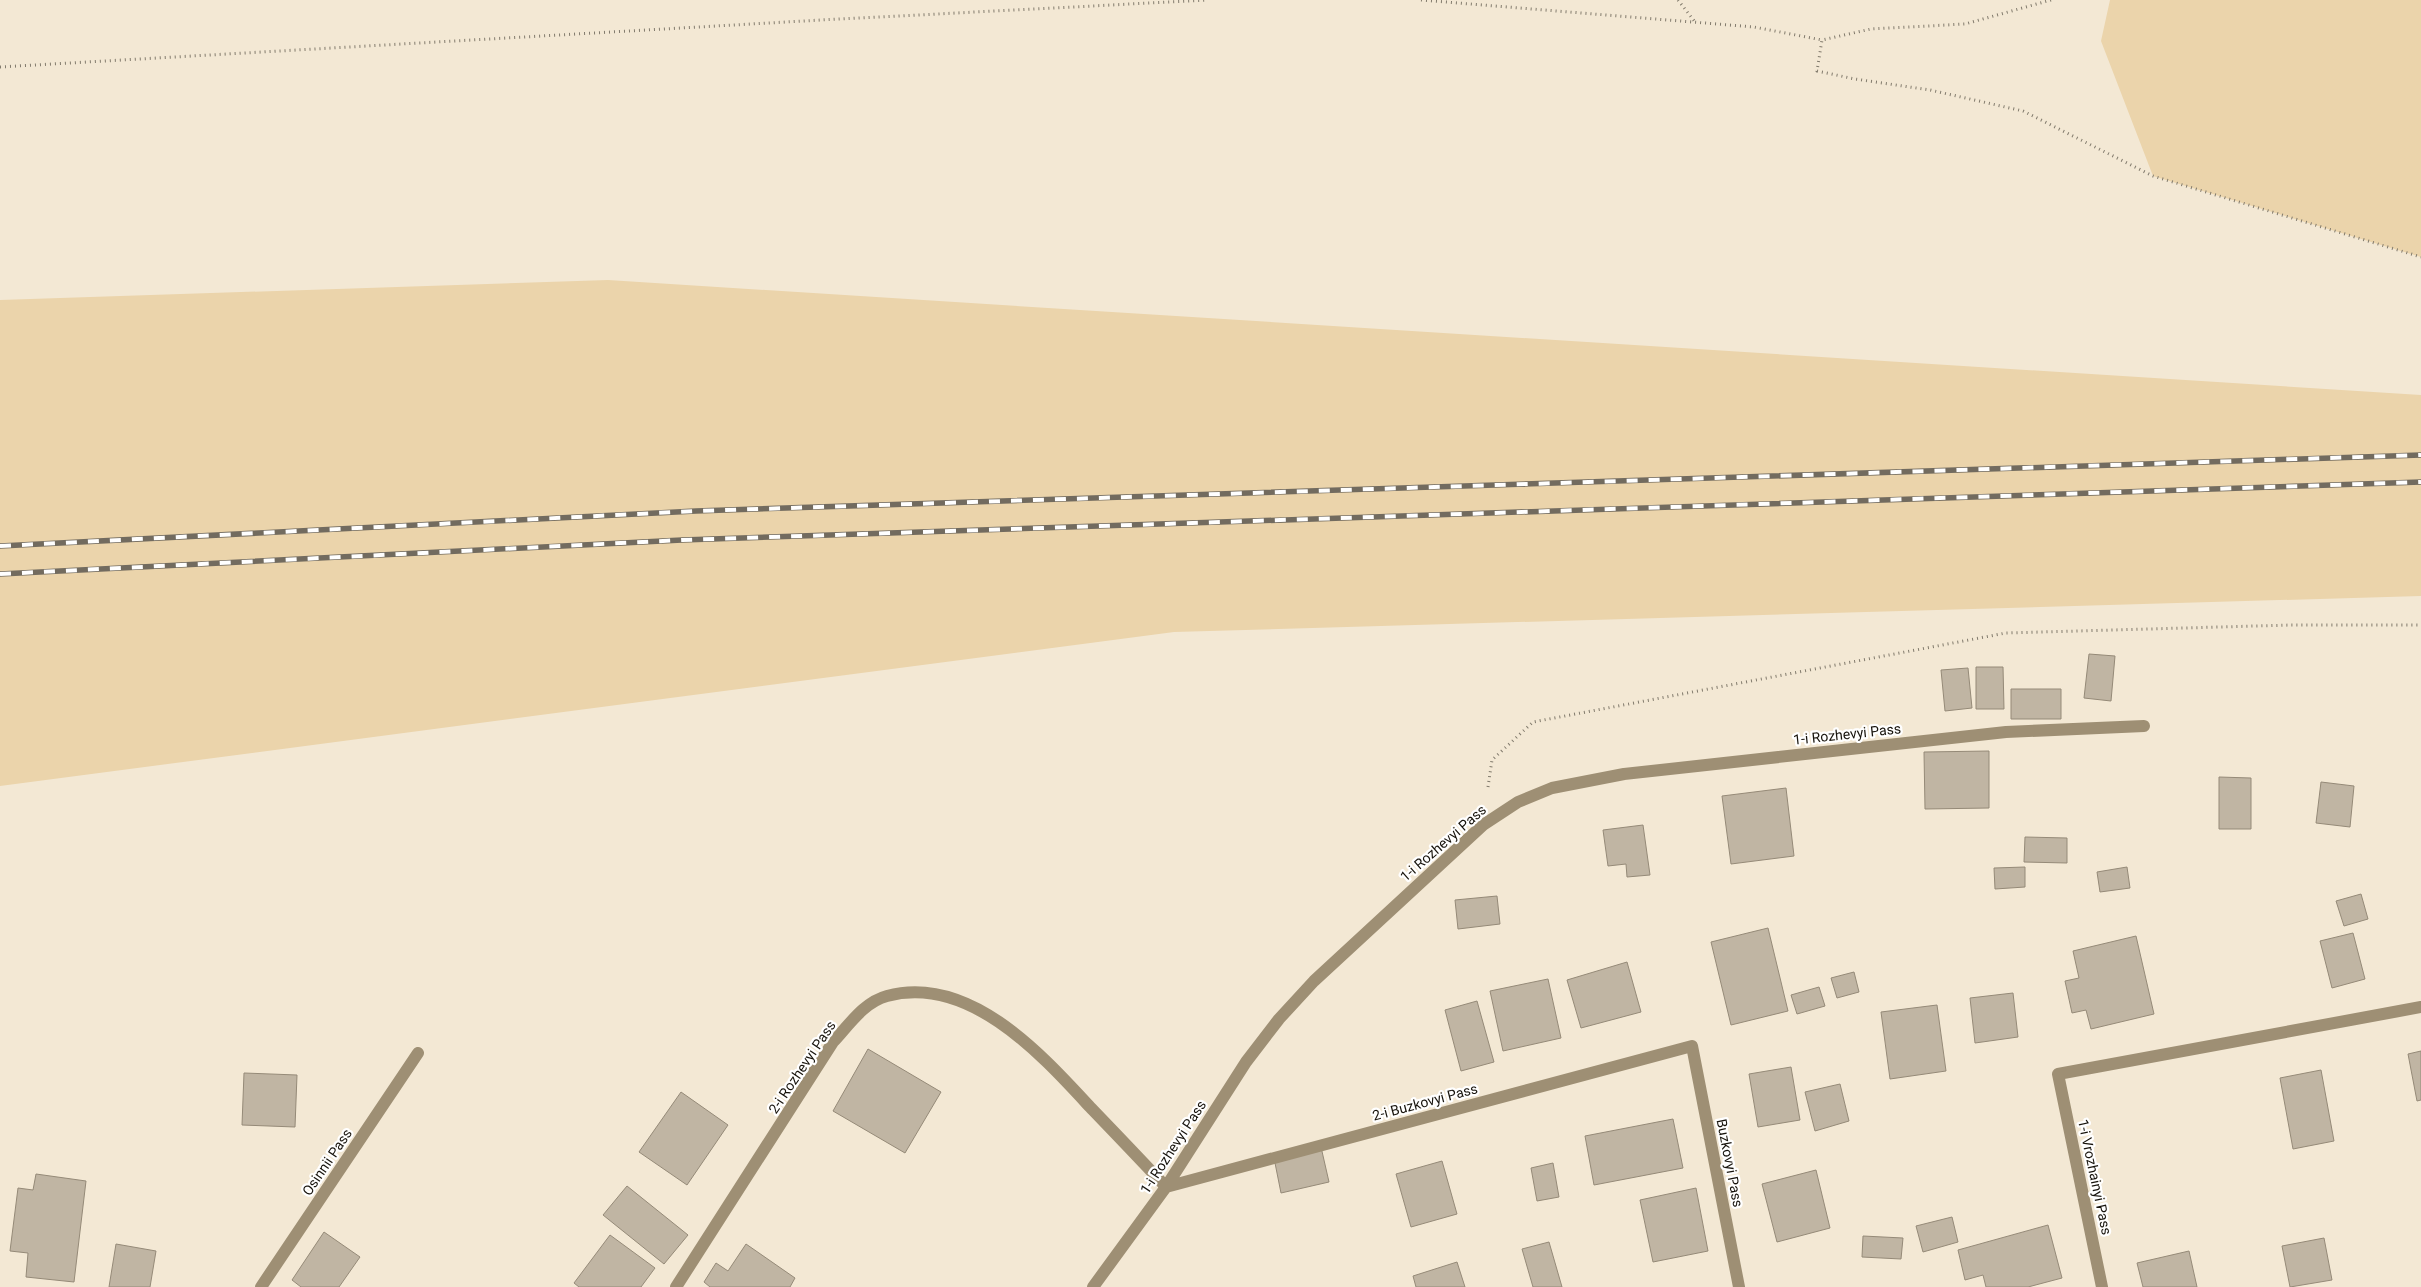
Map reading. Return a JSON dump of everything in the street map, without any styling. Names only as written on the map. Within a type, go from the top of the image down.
[{"type":"street","name":"1-i Rozhevyi Pass","points":[[1093,1287],[1166,1187],[1246,1062],[1279,1019],[1314,981],[1483,825],[1518,802],[1552,788],[1624,774],[2006,732],[2144,726]]},
{"type":"street","name":"2-i Rozhevyi Pass","points":[[676,1287],[834,1042],[861,1011],[887,996],[915,994],[944,996],[973,1008],[1020,1036],[1043,1056],[1166,1187]]},
{"type":"street","name":"1-i Vrozhainyi Pass","points":[[2102,1287],[2058,1074],[2421,1007]]},
{"type":"street","name":"2-i Buzkovyi Pass","points":[[1166,1187],[1692,1046]]},
{"type":"street","name":"Buzkovyi Pass","points":[[1692,1046],[1739,1287]]},
{"type":"street","name":"Osinnii Pass","points":[[261,1287],[418,1053]]},
{"type":"path","points":[[0,67],[1208,0]]},
{"type":"path","points":[[1421,0],[1754,27],[1822,40],[1871,29],[1965,24],[2051,0]]},
{"type":"path","points":[[1678,0],[1695,22]]},
{"type":"path","points":[[1822,40],[1817,71],[1930,90],[2023,110],[2153,176],[2421,257]]},
{"type":"path","points":[[1483,825],[1492,760],[1533,722],[2006,633],[2291,624],[2421,625]]},
{"type":"shaded area","points":[[2110,0],[2421,0],[2421,257],[2153,176],[2101,41]]},
{"type":"shaded area","points":[[608,280],[2421,395],[2421,596],[1174,632],[0,786],[0,300]]},
{"type":"building","points":[[2089,654],[2115,656],[2111,701],[2084,698]]},
{"type":"building","points":[[1976,667],[2003,667],[2004,709],[1976,709]]},
{"type":"building","points":[[1968,668],[1972,708],[1945,711],[1941,670]]},
{"type":"building","points":[[2011,689],[2061,689],[2061,719],[2011,719]]},
{"type":"building","points":[[1989,751],[1989,808],[1925,809],[1924,752]]},
{"type":"building","points":[[2219,777],[2251,778],[2251,829],[2219,829]]},
{"type":"building","points":[[2321,782],[2354,786],[2350,827],[2316,823]]},
{"type":"building","points":[[1786,788],[1794,856],[1731,864],[1722,796]]},
{"type":"building","points":[[1643,825],[1650,875],[1627,877],[1626,864],[1608,866],[1603,830]]},
{"type":"building","points":[[2025,837],[2067,838],[2067,863],[2024,862]]},
{"type":"building","points":[[2025,867],[2025,887],[1995,889],[1994,868]]},
{"type":"building","points":[[2127,867],[2130,888],[2100,892],[2097,872]]},
{"type":"building","points":[[2361,894],[2368,919],[2344,926],[2336,901]]},
{"type":"building","points":[[1497,896],[1500,924],[1458,929],[1455,900]]},
{"type":"building","points":[[1768,928],[1788,1011],[1731,1025],[1711,942]]},
{"type":"building","points":[[2353,933],[2365,979],[2332,988],[2320,941]]},
{"type":"building","points":[[2136,936],[2154,1014],[2091,1029],[2086,1010],[2072,1013],[2065,981],[2079,978],[2073,951]]},
{"type":"building","points":[[1627,962],[1641,1012],[1581,1028],[1567,980]]},
{"type":"building","points":[[1854,972],[1859,992],[1837,998],[1831,978]]},
{"type":"building","points":[[1548,979],[1561,1038],[1503,1051],[1490,991]]},
{"type":"building","points":[[1819,987],[1825,1006],[1797,1014],[1791,995]]},
{"type":"building","points":[[2013,993],[2018,1037],[1975,1043],[1970,998]]},
{"type":"building","points":[[1477,1001],[1494,1062],[1461,1071],[1445,1010]]},
{"type":"building","points":[[1937,1005],[1946,1071],[1890,1079],[1881,1012]]},
{"type":"building","points":[[868,1049],[941,1092],[905,1153],[833,1111]]},
{"type":"building","points":[[2421,1051],[2421,1100],[2417,1101],[2408,1054]]},
{"type":"building","points":[[1791,1067],[1800,1120],[1758,1127],[1749,1074]]},
{"type":"building","points":[[2321,1070],[2334,1141],[2293,1149],[2280,1078]]},
{"type":"building","points":[[244,1073],[297,1075],[295,1127],[242,1125]]},
{"type":"building","points":[[1840,1084],[1849,1121],[1815,1131],[1805,1092]]},
{"type":"building","points":[[681,1092],[728,1125],[687,1185],[639,1152]]},
{"type":"building","points":[[1673,1119],[1683,1168],[1594,1185],[1585,1136]]},
{"type":"building","points":[[1321,1147],[1329,1182],[1281,1193],[1274,1158]]},
{"type":"building","points":[[1442,1161],[1457,1214],[1411,1227],[1396,1174]]},
{"type":"building","points":[[1553,1163],[1559,1197],[1537,1201],[1531,1168]]},
{"type":"building","points":[[1816,1170],[1830,1228],[1777,1242],[1762,1184]]},
{"type":"building","points":[[36,1174],[86,1181],[74,1282],[26,1277],[28,1253],[10,1251],[18,1188],[33,1190]]},
{"type":"building","points":[[627,1186],[688,1235],[664,1264],[603,1215]]},
{"type":"building","points":[[1696,1188],[1708,1251],[1653,1262],[1640,1200]]},
{"type":"building","points":[[1952,1217],[1958,1242],[1923,1252],[1916,1226]]},
{"type":"building","points":[[2048,1225],[2062,1278],[2028,1287],[1986,1287],[1983,1275],[1965,1280],[1958,1250]]},
{"type":"building","points":[[324,1232],[360,1257],[339,1287],[301,1287],[292,1280]]},
{"type":"building","points":[[610,1235],[655,1268],[641,1287],[579,1287],[574,1283]]},
{"type":"building","points":[[1863,1236],[1903,1238],[1901,1259],[1862,1257]]},
{"type":"building","points":[[2324,1238],[2332,1280],[2290,1287],[2282,1246]]},
{"type":"building","points":[[1549,1242],[1562,1287],[1533,1287],[1522,1249]]},
{"type":"building","points":[[116,1244],[156,1251],[150,1287],[109,1287]]},
{"type":"building","points":[[746,1244],[795,1278],[790,1287],[710,1287],[704,1282],[716,1263],[728,1271]]},
{"type":"building","points":[[2189,1251],[2197,1287],[2143,1287],[2137,1263]]},
{"type":"building","points":[[1457,1262],[1465,1287],[1416,1287],[1413,1276]]},
{"type":"railway","points":[[0,546],[696,511],[2421,455]]},
{"type":"railway","points":[[0,574],[682,540],[2421,482]]}]
